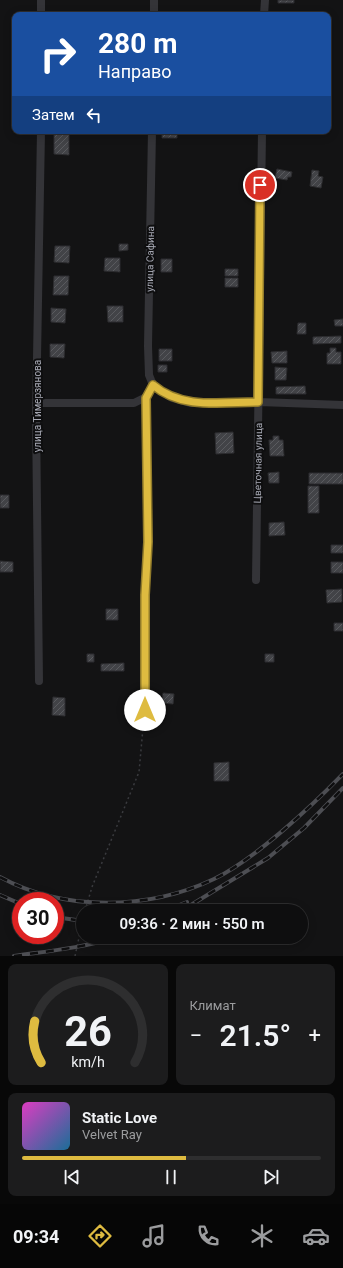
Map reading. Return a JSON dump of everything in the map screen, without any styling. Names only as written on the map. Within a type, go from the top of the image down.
[{"type":"street","points":[[41,0],[41,12]]},
{"type":"street","points":[[154,0],[154,12]]},
{"type":"street","points":[[264,0],[264,12]]},
{"type":"street","name":"улица Тимерзянова","points":[[39,681],[36,404],[40,134]]},
{"type":"street","name":"улица Сафина","points":[[152,134],[148,346],[150,375],[153,385]]},
{"type":"street","name":"Цветочная улица","points":[[256,580],[262,134]]},
{"type":"street","points":[[145,710],[145,595],[148,542],[146,398],[153,385],[172,398],[190,402],[258,402],[343,405]]},
{"type":"street","points":[[36,404],[134,403],[146,398]]},
{"type":"path","points":[[87,904],[92,887],[140,772],[145,710]]},
{"type":"path","points":[[75,956],[78,944]]},
{"type":"building","points":[[278,0],[294,0],[294,3],[278,3]]},
{"type":"building","points":[[54,134],[69,134],[69,155],[54,154]]},
{"type":"building","points":[[162,134],[177,134],[177,138],[162,138]]},
{"type":"building","points":[[277,169],[292,172],[291,177],[288,177],[287,180],[275,178]]},
{"type":"building","points":[[312,170],[319,171],[318,176],[323,177],[321,188],[310,186]]},
{"type":"building","points":[[119,244],[128,244],[128,250],[119,251]]},
{"type":"building","points":[[55,246],[70,246],[69,263],[54,262]]},
{"type":"building","points":[[105,258],[120,258],[120,272],[104,271]]},
{"type":"building","points":[[161,259],[172,259],[172,272],[161,272]]},
{"type":"building","points":[[225,269],[238,269],[238,276],[225,276]]},
{"type":"building","points":[[54,276],[69,276],[68,295],[53,295]]},
{"type":"building","points":[[225,278],[238,278],[238,287],[225,287]]},
{"type":"building","points":[[107,306],[123,306],[123,322],[108,322]]},
{"type":"building","points":[[51,308],[66,309],[65,323],[51,322]]},
{"type":"building","points":[[343,319],[343,326],[335,326],[334,320]]},
{"type":"building","points":[[298,323],[306,323],[306,334],[297,334]]},
{"type":"building","points":[[341,336],[341,343],[313,344],[313,337]]},
{"type":"building","points":[[50,344],[65,344],[64,358],[50,357]]},
{"type":"building","points":[[330,348],[336,348],[336,352],[341,352],[341,364],[327,364],[327,353],[330,353]]},
{"type":"building","points":[[159,349],[172,349],[172,361],[159,361]]},
{"type":"building","points":[[287,351],[287,363],[272,363],[271,352]]},
{"type":"building","points":[[158,365],[167,365],[167,372],[158,372]]},
{"type":"building","points":[[275,367],[287,368],[286,380],[275,380]]},
{"type":"building","points":[[305,386],[306,394],[276,394],[276,387]]},
{"type":"building","points":[[233,432],[234,453],[216,454],[215,433]]},
{"type":"building","points":[[273,436],[279,436],[279,440],[283,440],[284,456],[270,456],[269,440],[273,440]]},
{"type":"building","points":[[279,472],[279,483],[269,483],[268,473]]},
{"type":"building","points":[[309,473],[343,473],[343,484],[309,484]]},
{"type":"building","points":[[308,486],[319,486],[319,513],[308,513]]},
{"type":"building","points":[[0,495],[9,495],[9,508],[0,508]]},
{"type":"building","points":[[284,522],[285,535],[269,536],[269,523]]},
{"type":"building","points":[[331,545],[343,545],[343,553],[331,553]]},
{"type":"building","points":[[0,561],[13,562],[13,572],[0,572]]},
{"type":"building","points":[[331,562],[343,562],[343,573],[331,573]]},
{"type":"building","points":[[342,589],[342,602],[327,603],[326,590]]},
{"type":"building","points":[[106,609],[118,609],[118,620],[106,620]]},
{"type":"building","points":[[334,623],[343,623],[343,631],[334,631]]},
{"type":"building","points":[[87,654],[94,654],[94,662],[87,662]]},
{"type":"building","points":[[265,654],[274,654],[274,662],[265,662]]},
{"type":"building","points":[[124,663],[124,671],[101,671],[101,664]]},
{"type":"building","points":[[163,693],[174,694],[173,704],[162,703]]},
{"type":"building","points":[[53,697],[65,698],[65,716],[52,715]]},
{"type":"building","points":[[229,762],[229,781],[214,781],[214,763]]},
{"type":"railway","points":[[0,877],[25,888],[51,896],[79,901],[107,903],[162,897],[189,889],[214,879],[247,859],[315,802],[343,774]]},
{"type":"railway","points":[[192,904],[268,858],[304,828],[343,788]]},
{"type":"railway","points":[[0,895],[12,900]]},
{"type":"railway","points":[[182,904],[187,902]]},
{"type":"railway","points":[[64,918],[76,920]]},
{"type":"railway","points":[[14,956],[91,944]]},
{"type":"route","points":[[145,710],[145,595],[148,542],[146,398],[153,385],[161,392],[172,398],[190,402],[258,402],[260,185]]}]
